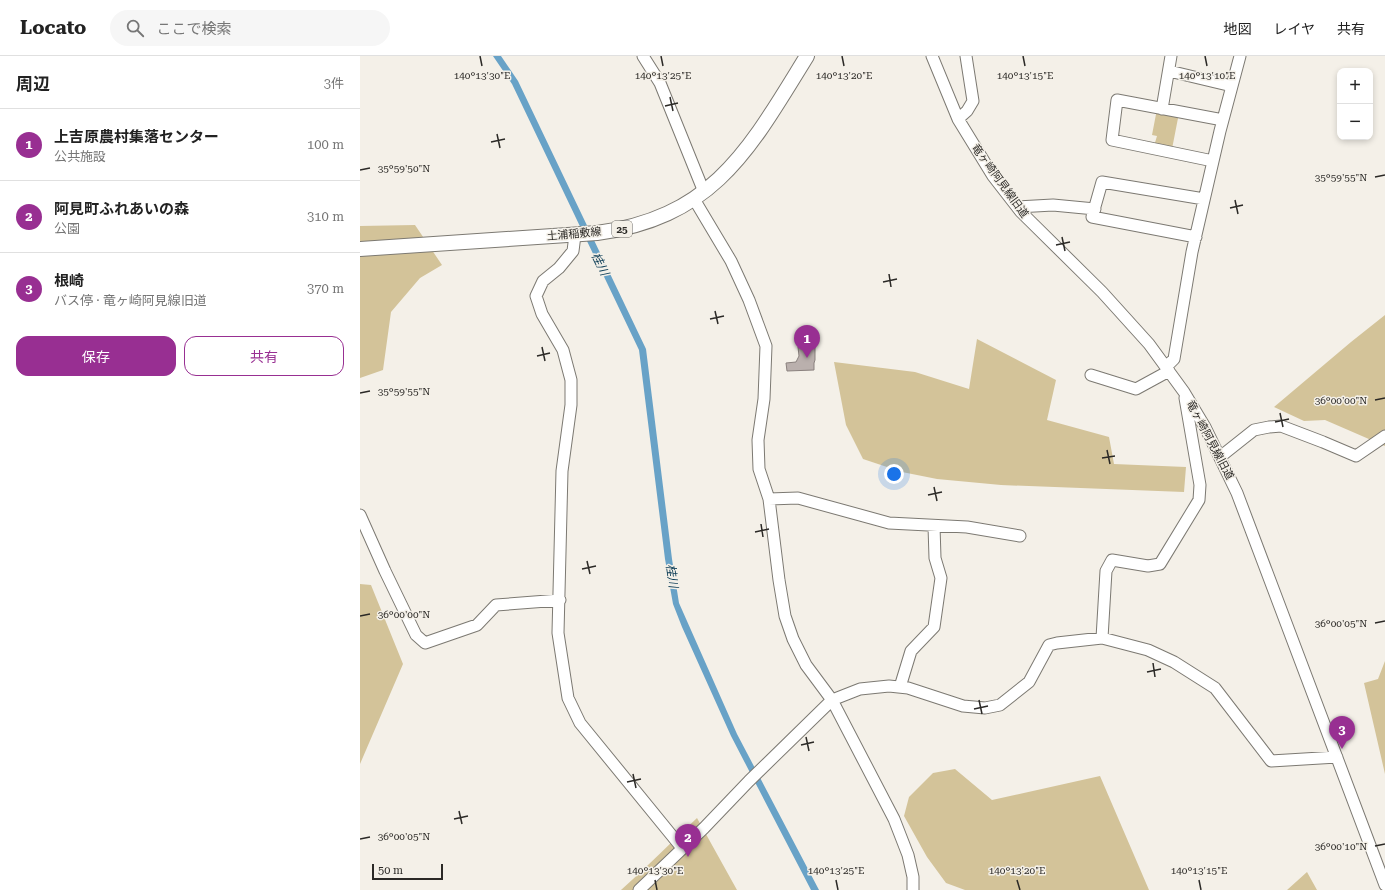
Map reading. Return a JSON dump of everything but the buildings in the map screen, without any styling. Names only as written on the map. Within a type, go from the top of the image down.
[{"type":"main road","name":"土浦稲敷線","points":[[360,249],[575,235],[619,230],[657,219],[699,195],[730,169],[750,146],[807,56]]},
{"type":"street","points":[[643,56],[660,83],[699,195],[749,300],[766,346],[764,399],[758,440],[759,469],[769,499],[785,616],[793,639],[806,666],[832,700],[894,819],[908,854],[913,876],[913,890]]},
{"type":"street","name":"竜ヶ崎阿見線旧道","points":[[932,56],[958,119],[989,170],[1017,207],[1037,229],[1118,309],[1149,344],[1184,392],[1205,427],[1237,493],[1385,885]]},
{"type":"street","points":[[958,119],[967,111],[973,101],[966,56]]},
{"type":"street","points":[[1162,109],[1171,56]]},
{"type":"street","points":[[1091,375],[1136,389],[1168,369],[1174,360],[1204,199],[1240,56]]},
{"type":"street","points":[[1169,71],[1232,86]]},
{"type":"street","points":[[1213,161],[1112,140],[1117,100],[1223,120]]},
{"type":"street","points":[[1196,237],[1092,217],[1102,182],[1204,199]]},
{"type":"street","points":[[1017,207],[1053,204],[1095,209]]},
{"type":"street","points":[[575,235],[573,251],[559,268],[543,280],[536,296],[542,314],[563,350],[571,380],[571,405],[562,471],[558,633],[568,698],[580,723],[682,848]]},
{"type":"street","points":[[1102,638],[1106,571],[1112,560],[1148,566],[1160,564],[1199,500],[1200,485],[1184,392]]},
{"type":"street","points":[[1220,457],[1254,430],[1269,426],[1281,426],[1356,456],[1385,436]]},
{"type":"street","points":[[769,499],[798,498],[889,523],[967,527],[1020,536]]},
{"type":"street","points":[[360,515],[416,635],[425,643],[477,625],[496,605],[560,600]]},
{"type":"street","points":[[900,687],[911,651],[934,627],[941,578],[935,558],[934,526]]},
{"type":"street","points":[[639,890],[704,828],[761,769],[832,700],[860,689],[889,686],[908,688],[963,706],[985,708],[1000,704],[1030,682],[1049,645],[1057,643],[1102,638],[1148,650],[1174,662],[1215,688],[1270,761],[1337,757]]},
{"type":"shaded area","points":[[1157,109],[1179,113],[1172,149],[1154,146],[1157,136],[1152,135]]},
{"type":"shaded area","points":[[415,225],[442,265],[420,278],[391,312],[383,370],[360,378],[360,226]]},
{"type":"shaded area","points":[[1385,315],[1385,446],[1325,420],[1304,421],[1274,407],[1351,342]]},
{"type":"shaded area","points":[[977,339],[1056,380],[1047,420],[1109,437],[1114,464],[1186,467],[1184,492],[1001,485],[937,479],[902,472],[863,459],[846,425],[834,362],[915,372],[969,389]]},
{"type":"shaded area","points":[[360,584],[371,585],[403,664],[360,764]]},
{"type":"shaded area","points":[[1385,661],[1385,774],[1364,683],[1378,679]]},
{"type":"shaded area","points":[[955,769],[992,800],[1100,776],[1149,890],[965,890],[946,883],[927,857],[904,816],[909,797],[933,773]]},
{"type":"shaded area","points":[[697,818],[737,890],[621,890],[640,872]]},
{"type":"shaded area","points":[[1307,872],[1317,890],[1287,890]]},
{"type":"water","name":"桂川","points":[[493,56],[501,56],[518,81],[646,349],[672,559],[679,603],[737,734],[819,890],[811,890],[731,736],[673,604],[665,559],[639,350],[512,84]]},
{"type":"place","name":"上吉原農村集落センター","points":[[807,358]]},
{"type":"place","name":"根崎","points":[[1342,749]]},
{"type":"place","name":"阿見町ふれあいの森","points":[[688,857]]}]
